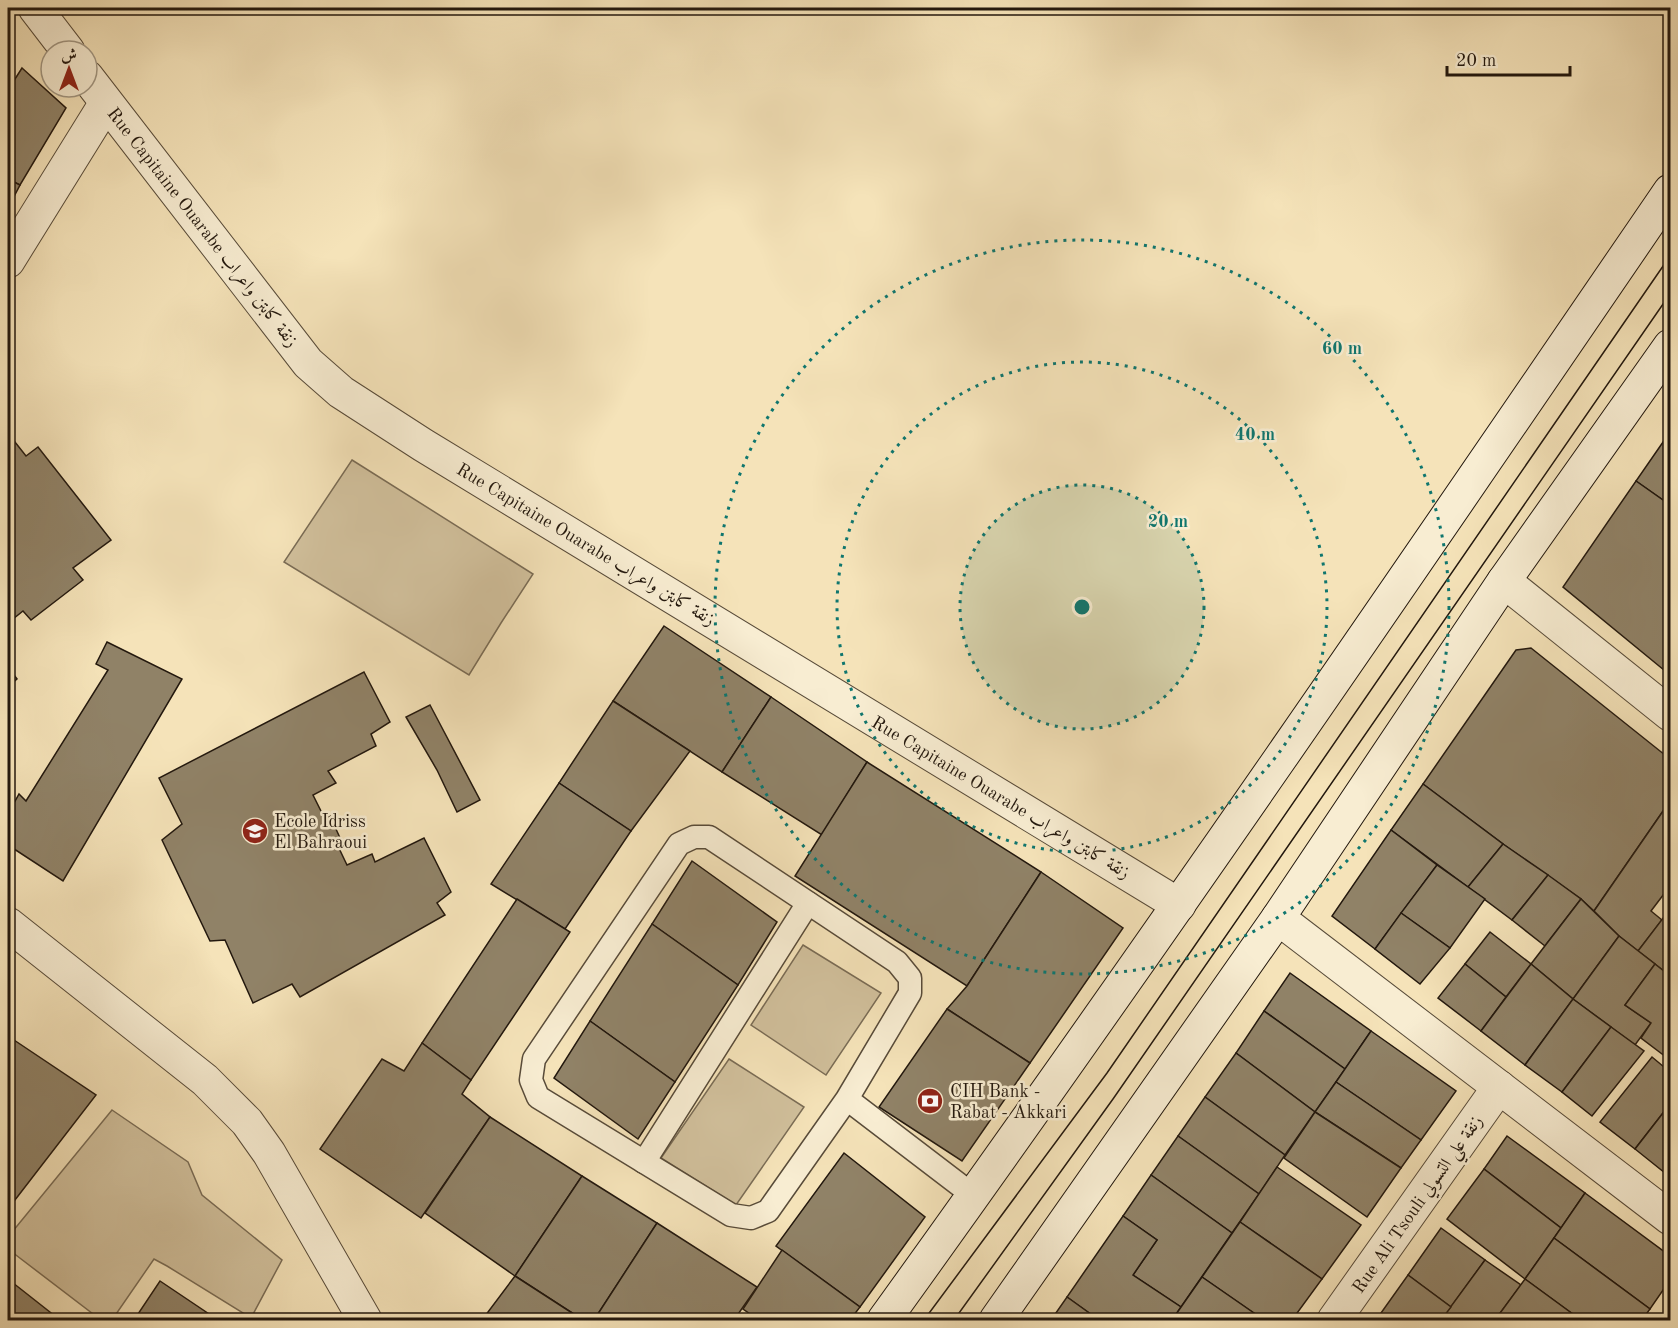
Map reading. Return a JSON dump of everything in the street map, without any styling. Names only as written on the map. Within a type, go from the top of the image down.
[{"type":"street","points":[[35,8],[59,39]]},
{"type":"street","name":"Rue Capitaine Ouarabe زنقة كابتن واعراب","points":[[99,93],[308,363],[341,392],[423,445],[1179,905]]},
{"type":"street","points":[[8,261],[106,103]]},
{"type":"street","points":[[884,1320],[1179,905],[1671,191]]},
{"type":"street","points":[[996,1320],[1278,918],[1504,581],[1671,346]]},
{"type":"street","points":[[1504,581],[1671,714]]},
{"type":"street","points":[[1278,918],[1671,1218]]},
{"type":"street","points":[[10,931],[204,1080],[247,1122],[269,1153],[365,1320]]},
{"type":"street","name":"Rue Ali Tsouli زنقة علي التسولي","points":[[1334,1320],[1499,1087]]},
{"type":"lane","points":[[694,837],[709,837],[897,962],[910,978],[910,993],[847,1099],[768,1211],[751,1218],[731,1215],[538,1097],[531,1080],[534,1059],[679,844],[694,837]]},
{"type":"lane","points":[[644,1162],[808,903]]},
{"type":"lane","points":[[847,1099],[974,1196]]},
{"type":"shaded area","points":[[352,460],[533,574],[469,675],[284,562]]},
{"type":"shaded area","points":[[803,945],[881,993],[826,1075],[751,1025]]},
{"type":"shaded area","points":[[729,1059],[804,1107],[736,1205],[661,1158]]},
{"type":"shaded area","points":[[112,1110],[188,1162],[202,1195],[282,1260],[251,1318],[154,1259],[112,1320],[101,1320],[8,1249],[8,1237]]},
{"type":"building","points":[[22,68],[39,83],[39,99],[56,99],[66,108],[20,185],[8,179],[8,90]]},
{"type":"building","points":[[8,179],[20,185],[8,208]]},
{"type":"building","points":[[1670,432],[1670,505],[1636,481]]},
{"type":"building","points":[[11,437],[26,456],[38,447],[111,540],[73,568],[83,580],[31,620],[23,611],[8,623],[8,439]]},
{"type":"building","points":[[1636,481],[1670,505],[1670,675],[1563,587]]},
{"type":"building","points":[[664,626],[771,697],[722,772],[613,701]]},
{"type":"building","points":[[107,642],[182,679],[63,881],[8,845],[8,814],[19,794],[26,801],[108,670],[96,664]]},
{"type":"building","points":[[1531,648],[1670,759],[1670,801],[1594,911],[1581,899],[1423,784],[1516,650]]},
{"type":"building","points":[[8,667],[17,679],[8,687]]},
{"type":"building","name":"Ecole Idriss El Bahraoui","points":[[364,672],[390,722],[371,734],[376,746],[328,771],[336,783],[313,795],[325,819],[330,816],[341,840],[336,842],[347,865],[372,854],[375,862],[424,838],[451,892],[437,903],[445,915],[300,997],[292,984],[253,1003],[225,940],[210,941],[162,840],[182,824],[159,778]]},
{"type":"building","points":[[771,697],[867,762],[822,835],[722,772]]},
{"type":"building","points":[[613,701],[690,751],[631,831],[559,783]]},
{"type":"building","points":[[430,705],[480,800],[457,812],[437,770],[406,717]]},
{"type":"building","points":[[867,762],[1041,872],[967,986],[795,876]]},
{"type":"building","points":[[559,783],[631,831],[565,929],[491,884]]},
{"type":"building","points":[[1423,784],[1503,844],[1468,887],[1391,830]]},
{"type":"building","points":[[1670,801],[1670,886],[1651,911],[1662,920],[1638,951],[1594,911]]},
{"type":"building","points":[[1391,830],[1437,865],[1375,949],[1332,916]]},
{"type":"building","points":[[1503,844],[1548,875],[1512,920],[1468,887]]},
{"type":"building","points":[[692,861],[777,922],[738,985],[652,924]]},
{"type":"building","points":[[1437,865],[1485,899],[1450,948],[1401,913]]},
{"type":"building","points":[[1041,872],[1123,928],[1030,1063],[947,1009],[967,986]]},
{"type":"building","points":[[1548,875],[1581,899],[1545,946],[1512,920]]},
{"type":"building","points":[[517,899],[570,932],[471,1080],[422,1043]]},
{"type":"building","points":[[1581,899],[1619,936],[1573,999],[1531,964]]},
{"type":"building","points":[[1670,909],[1670,971],[1668,974],[1638,951]]},
{"type":"building","points":[[1401,913],[1450,948],[1420,984],[1375,949]]},
{"type":"building","points":[[652,924],[738,985],[675,1082],[590,1021]]},
{"type":"building","points":[[1490,932],[1531,964],[1506,997],[1465,964]]},
{"type":"building","points":[[1619,936],[1655,964],[1625,1005],[1651,1023],[1635,1045],[1573,999]]},
{"type":"building","points":[[1465,964],[1506,997],[1481,1031],[1438,998]]},
{"type":"building","points":[[1531,964],[1573,999],[1525,1065],[1481,1031]]},
{"type":"building","points":[[1655,964],[1670,976],[1670,1051],[1666,1057],[1641,1038],[1651,1023],[1625,1005]]},
{"type":"building","points":[[1290,973],[1371,1031],[1345,1069],[1264,1011]]},
{"type":"building","points":[[1573,999],[1611,1027],[1562,1092],[1525,1065]]},
{"type":"building","points":[[947,1009],[1030,1063],[962,1161],[879,1107]]},
{"type":"building","points":[[1264,1011],[1345,1069],[1315,1112],[1236,1053]]},
{"type":"building","points":[[590,1021],[675,1082],[638,1139],[554,1078]]},
{"type":"building","points":[[1611,1027],[1644,1051],[1592,1116],[1562,1092]]},
{"type":"building","points":[[1371,1031],[1456,1091],[1421,1140],[1336,1082]]},
{"type":"building","points":[[8,1036],[96,1095],[8,1209]]},
{"type":"building","points":[[422,1043],[471,1080],[462,1094],[490,1117],[421,1218],[320,1149],[382,1059],[404,1071]]},
{"type":"building","points":[[1236,1053],[1315,1112],[1285,1155],[1205,1097]]},
{"type":"building","points":[[1652,1057],[1670,1072],[1670,1104],[1635,1149],[1600,1122]]},
{"type":"building","points":[[1336,1082],[1421,1140],[1401,1168],[1315,1112]]},
{"type":"building","points":[[1205,1097],[1285,1155],[1259,1194],[1178,1136]]},
{"type":"building","points":[[1670,1104],[1670,1177],[1635,1149]]},
{"type":"building","points":[[1315,1112],[1401,1168],[1367,1217],[1284,1158]]},
{"type":"building","points":[[490,1117],[582,1176],[515,1276],[425,1213]]},
{"type":"building","points":[[1178,1136],[1259,1194],[1232,1233],[1151,1175]]},
{"type":"building","points":[[1507,1136],[1585,1193],[1561,1228],[1484,1169]]},
{"type":"building","points":[[844,1153],[925,1217],[860,1307],[776,1246]]},
{"type":"building","points":[[1277,1167],[1361,1225],[1322,1279],[1240,1222]]},
{"type":"building","points":[[1484,1169],[1561,1228],[1525,1279],[1447,1219]]},
{"type":"building","points":[[1151,1175],[1232,1233],[1181,1307],[1133,1275],[1157,1240],[1123,1216]]},
{"type":"building","points":[[582,1176],[657,1223],[594,1320],[583,1320],[515,1276]]},
{"type":"building","points":[[1585,1193],[1670,1256],[1670,1280],[1650,1309],[1554,1238]]},
{"type":"building","points":[[1123,1216],[1157,1240],[1133,1275],[1181,1307],[1172,1320],[1099,1320],[1067,1297]]},
{"type":"building","points":[[1240,1222],[1322,1279],[1292,1320],[1264,1320],[1202,1277]]},
{"type":"building","points":[[657,1223],[757,1287],[734,1320],[594,1320]]},
{"type":"building","points":[[1441,1228],[1485,1260],[1451,1307],[1408,1275]]},
{"type":"building","points":[[1554,1238],[1650,1309],[1642,1320],[1581,1320],[1525,1279]]},
{"type":"building","points":[[782,1250],[860,1307],[850,1320],[759,1320],[743,1309]]},
{"type":"building","points":[[1485,1260],[1521,1285],[1495,1320],[1441,1320]]},
{"type":"building","points":[[1408,1275],[1451,1307],[1441,1320],[1376,1320]]},
{"type":"building","points":[[515,1276],[583,1320],[482,1320]]},
{"type":"building","points":[[1202,1277],[1264,1320],[1172,1320]]},
{"type":"building","points":[[8,1279],[60,1320],[8,1320]]},
{"type":"building","points":[[1525,1279],[1581,1320],[1495,1320]]},
{"type":"building","points":[[160,1281],[218,1320],[134,1320]]},
{"type":"building","points":[[1067,1297],[1099,1320],[1051,1320]]},
{"type":"tram line","points":[[924,1320],[1107,1073],[1670,256]]},
{"type":"tram line","points":[[954,1320],[1113,1099],[1670,294]]},
{"type":"place","name":"Ecole Idriss El Bahraoui","points":[[255,831]]},
{"type":"place","name":"CIH Bank - Rabat - Akkari","points":[[930,1101]]}]
